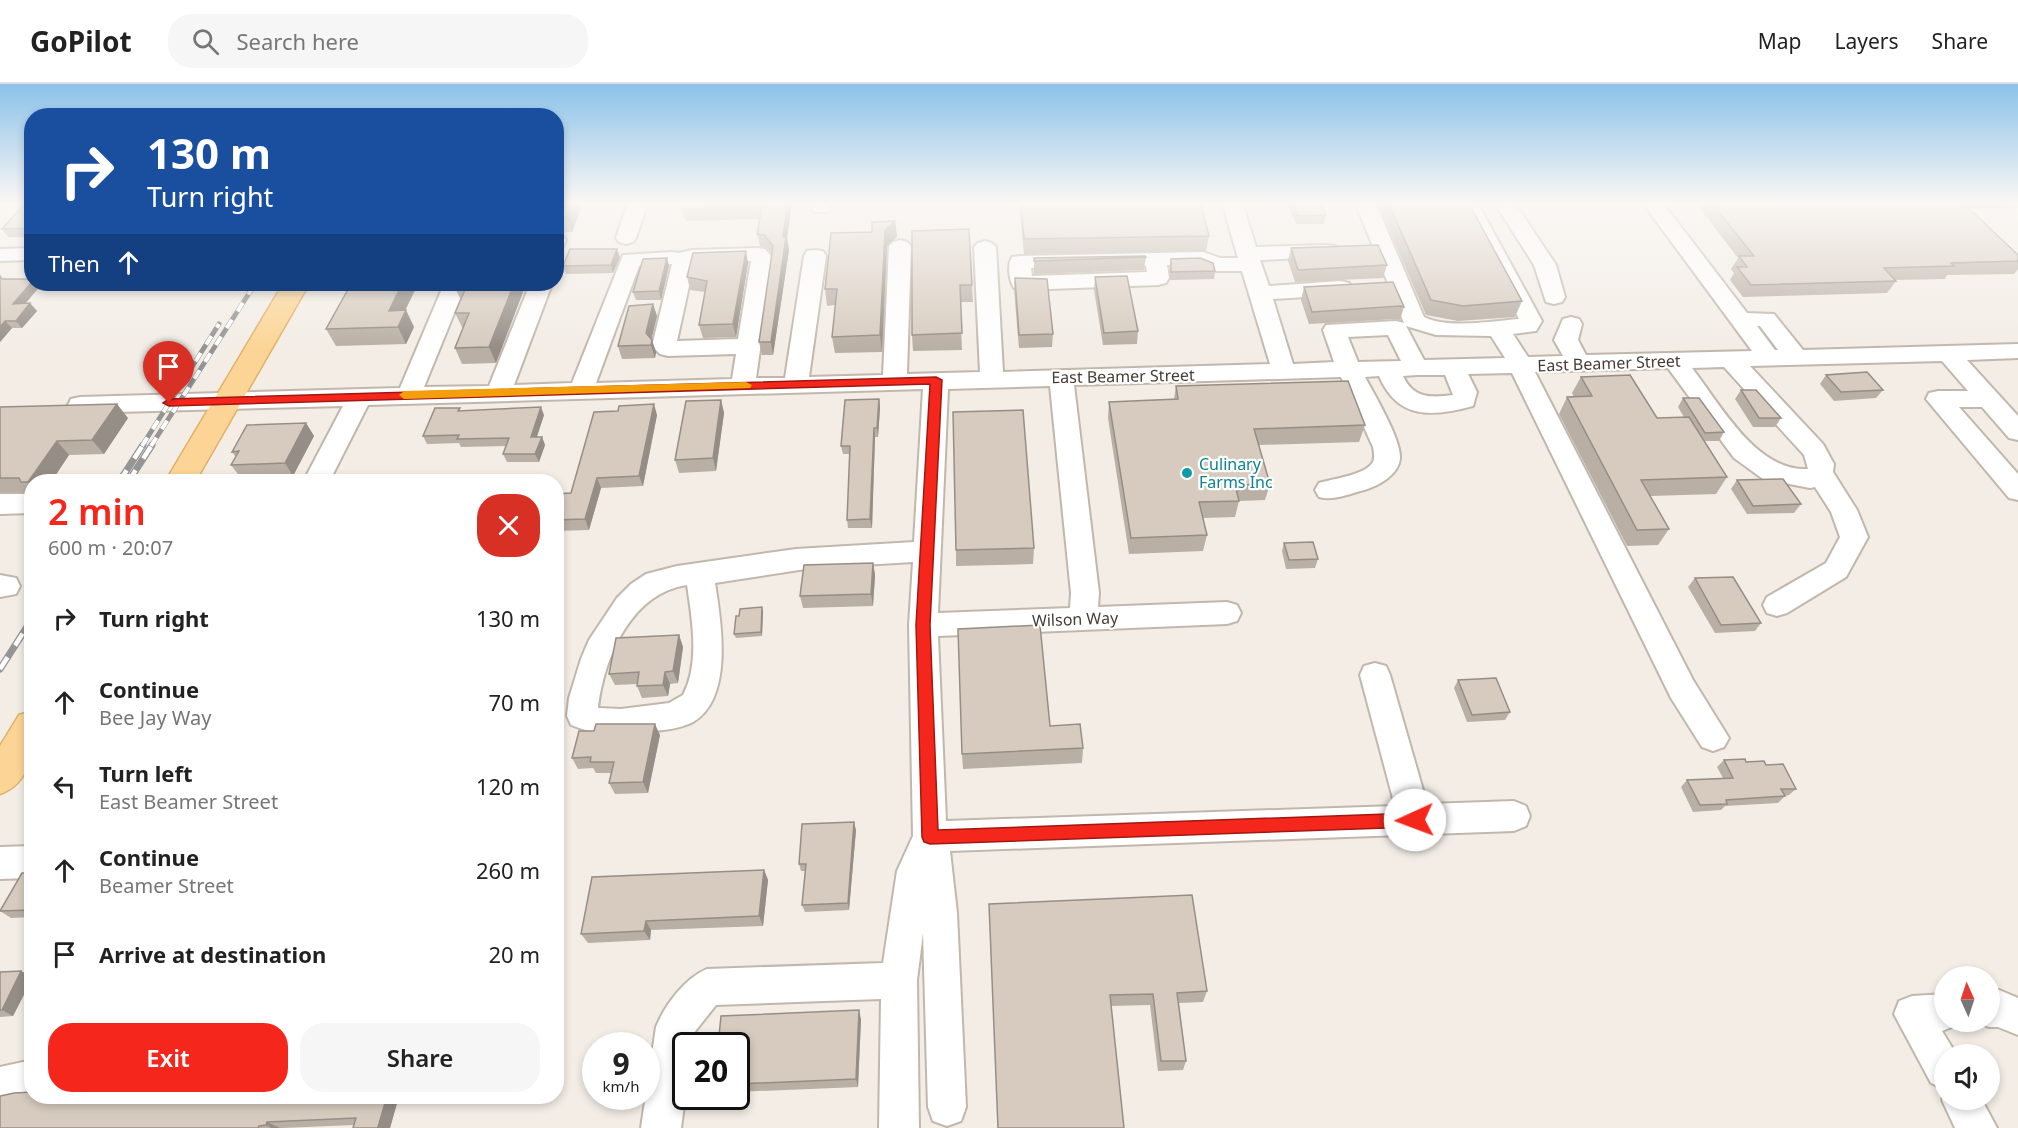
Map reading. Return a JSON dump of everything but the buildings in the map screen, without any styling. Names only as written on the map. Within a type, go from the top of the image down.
[{"type":"main road","points":[[185,474],[292,291]]},
{"type":"main road","points":[[0,778],[24,739]]},
{"type":"street","points":[[895,381],[900,251]]},
{"type":"street","points":[[985,251],[992,379]]},
{"type":"street","points":[[1247,251],[1284,372]]},
{"type":"street","points":[[1156,259],[1158,278],[1022,283],[1020,262],[1156,259],[1203,258],[1216,265],[1249,259],[1353,251]]},
{"type":"street","points":[[1385,251],[1414,321],[1421,326],[1455,329],[1528,326],[1531,321],[1493,251]]},
{"type":"street","points":[[1535,251],[1545,265],[1554,297]]},
{"type":"street","points":[[1689,251],[1769,358]]},
{"type":"street","points":[[0,255],[24,254]]},
{"type":"street","points":[[743,385],[762,258],[757,254],[692,256],[684,259],[664,346],[668,349],[748,346]]},
{"type":"street","points":[[796,384],[815,255]]},
{"type":"street","points":[[581,390],[631,260],[672,258]]},
{"type":"street","points":[[1260,292],[1376,287]]},
{"type":"street","points":[[409,395],[452,291]]},
{"type":"street","points":[[499,393],[538,291]]},
{"type":"street","points":[[612,311],[646,309]]},
{"type":"street","points":[[1742,320],[1766,319],[1796,357]]},
{"type":"street","points":[[1571,324],[1566,340],[1579,364]]},
{"type":"street","points":[[1497,327],[1521,365],[1527,383],[1682,689],[1713,738]]},
{"type":"street","points":[[1328,490],[1366,480],[1380,471],[1387,460],[1386,447],[1364,397],[1349,370],[1334,330],[1396,328],[1416,368]]},
{"type":"street","points":[[1388,369],[1402,396],[1414,403],[1453,404],[1464,400],[1462,367],[1455,329]]},
{"type":"street","name":"East Beamer Street","points":[[58,406],[2018,351]]},
{"type":"street","points":[[1948,353],[2018,432]]},
{"type":"street","points":[[1730,359],[1814,450],[1821,464],[1820,473],[1844,510],[1854,537],[1836,570],[1777,605]]},
{"type":"street","points":[[1675,361],[1743,452],[1772,473],[1810,479],[1820,473]]},
{"type":"street","points":[[1060,377],[1085,593],[1083,619]]},
{"type":"street","points":[[936,380],[923,625],[930,837],[936,865],[940,913],[947,1107]]},
{"type":"street","points":[[320,474],[360,396]]},
{"type":"street","points":[[1989,399],[1938,399],[2018,491]]},
{"type":"street","points":[[0,504],[24,503]]},
{"type":"street","points":[[700,574],[707,648],[705,675],[695,701],[683,712],[661,717],[595,722],[582,716],[584,696],[592,673],[618,614],[638,594],[658,581],[700,574],[797,559],[927,551]]},
{"type":"street","name":"Wilson Way","points":[[923,625],[1227,613]]},
{"type":"street","points":[[1375,675],[1415,820]]},
{"type":"street","points":[[930,837],[1514,816]]},
{"type":"street","points":[[899,1128],[899,980],[914,871],[930,837]]},
{"type":"street","points":[[0,863],[24,862]]},
{"type":"street","points":[[661,1128],[675,1027],[707,987],[899,980]]},
{"type":"street","points":[[2000,1008],[2018,1017]]},
{"type":"street","points":[[1934,1013],[1912,1014],[1934,1052]]},
{"type":"street","points":[[0,1086],[24,1081]]},
{"type":"street","points":[[1967,1110],[1977,1128]]},
{"type":"railway","points":[[151,446],[251,291]]},
{"type":"railway","points":[[142,446],[219,324]]},
{"type":"railway","points":[[124,474],[143,445]]},
{"type":"railway","points":[[133,474],[152,445]]},
{"type":"railway","points":[[0,669],[24,632]]},
{"type":"slow traffic","points":[[404,395],[746,385]]},
{"type":"place","name":"Culinary Farms Inc","points":[[1187,473]]},
{"type":"route","points":[[169,403],[936,380],[923,625],[930,837],[1415,820]]}]
